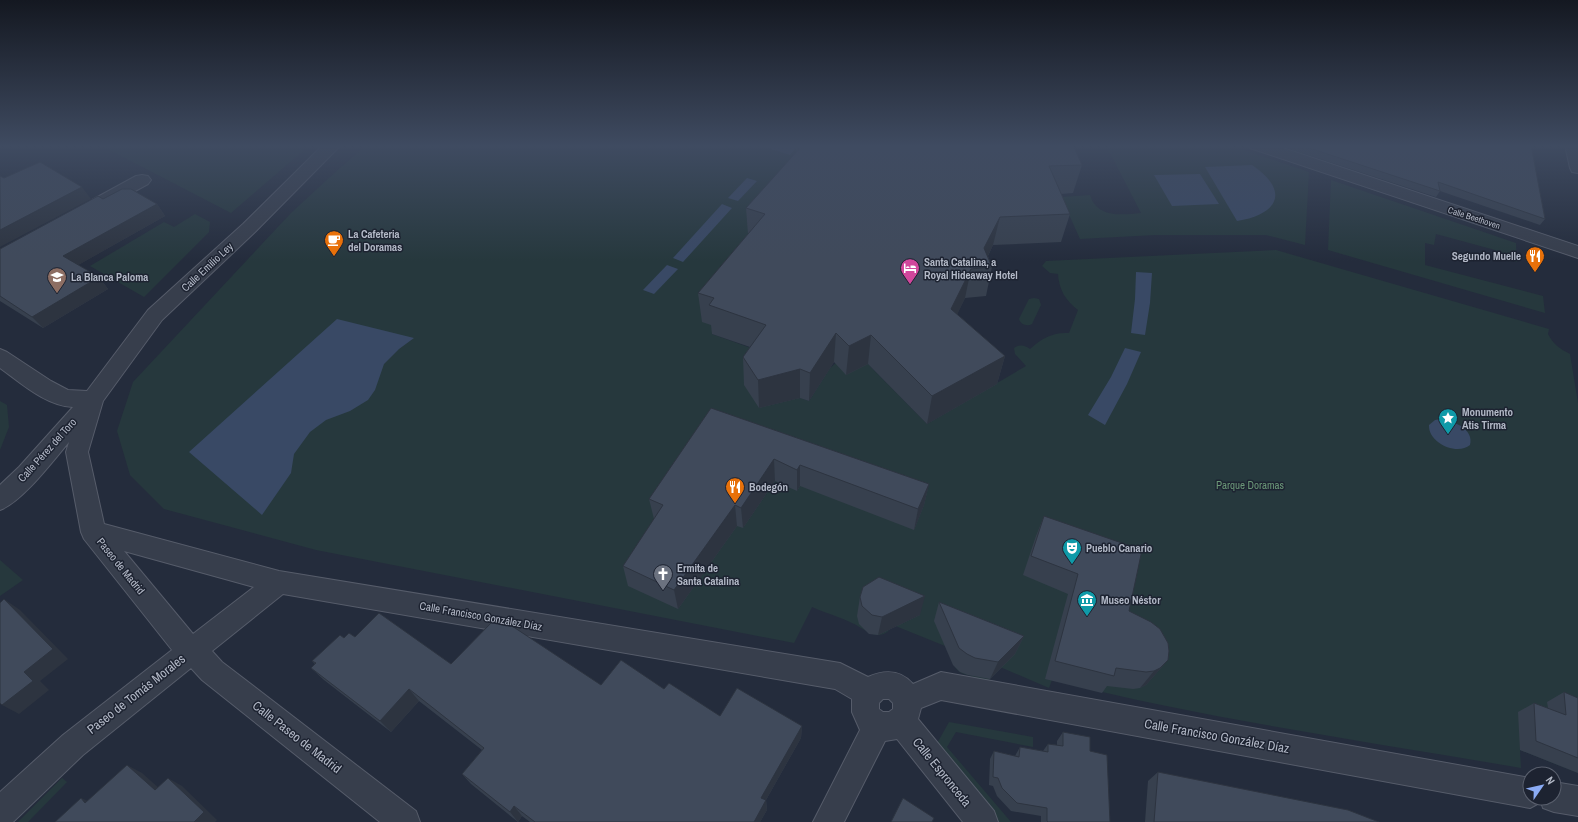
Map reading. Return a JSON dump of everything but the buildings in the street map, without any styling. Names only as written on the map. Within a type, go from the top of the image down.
[{"type":"street","points":[[81,213],[136,183]]},
{"type":"street","name":"Calle Emilio Ley","points":[[93,399],[155,315],[249,228],[293,183]]},
{"type":"street","name":"Calle Beethoven","points":[[1369,183],[1578,252]]},
{"type":"street","points":[[0,357],[43,387],[65,398],[93,399]]},
{"type":"street","name":"Calle Pérez del Toro","points":[[0,500],[27,474],[93,399]]},
{"type":"street","name":"Paseo de Madrid","points":[[93,399],[77,452],[93,532],[190,651]]},
{"type":"street","name":"Calle Francisco González Díaz","points":[[93,532],[279,582],[840,676],[868,693]]},
{"type":"street","name":"Paseo de Tomás Morales","points":[[0,813],[72,745],[279,582]]},
{"type":"street","name":"Calle Paseo de Madrid","points":[[190,651],[201,659],[212,671],[405,822]]},
{"type":"street","points":[[828,822],[895,716],[902,694],[891,686],[878,686],[868,693],[865,700],[867,714],[872,721],[895,716]]},
{"type":"street","name":"Calle Francisco González Díaz","points":[[895,716],[941,686],[1522,792]]},
{"type":"street","name":"Calle Espronceda","points":[[895,716],[983,822]]},
{"type":"street","points":[[1562,798],[1578,801]]},
{"type":"green space","points":[[174,183],[265,183],[231,213]]},
{"type":"green space","name":"Parque Doramas","points":[[323,183],[791,183],[752,232],[717,327],[712,334],[781,359],[793,395],[809,401],[830,368],[836,363],[868,364],[927,424],[1026,366],[1015,354],[1014,348],[1022,346],[1030,349],[1048,336],[1069,333],[1078,310],[1064,295],[1058,274],[1050,273],[1042,266],[1046,261],[1276,250],[1549,329],[1548,334],[1552,341],[1570,354],[1578,403],[1578,773],[1520,750],[1521,768],[1227,718],[1110,694],[1052,680],[1049,688],[991,663],[989,681],[974,679],[972,676],[961,673],[957,670],[953,663],[950,648],[893,625],[889,630],[881,635],[869,633],[850,622],[812,607],[794,643],[316,550],[164,509],[130,475],[117,431],[133,382],[291,213]]},
{"type":"green space","points":[[1126,183],[1308,183],[1305,245],[1266,235],[1155,235],[1080,239],[1061,197],[1090,195],[1098,208],[1104,211],[1118,214],[1141,213]]},
{"type":"green space","points":[[1331,183],[1341,183],[1516,243],[1517,262],[1496,256],[1495,250],[1436,234],[1434,245],[1425,243],[1425,265],[1543,296],[1545,313],[1328,250]]},
{"type":"green space","points":[[195,214],[210,222],[209,232],[144,297],[90,266],[164,222],[174,227]]},
{"type":"green space","points":[[1029,299],[1039,299],[1041,305],[1032,324],[1024,324],[1019,319]]},
{"type":"green space","points":[[0,401],[7,405],[9,427],[0,450]]},
{"type":"green space","points":[[0,560],[23,580],[0,596]]},
{"type":"green space","points":[[949,722],[1033,737],[1033,747],[956,732],[947,747],[1011,822],[998,822],[935,747]]},
{"type":"green space","points":[[62,778],[67,782],[28,822],[18,822]]},
{"type":"water","points":[[742,183],[755,183],[738,201],[728,198]]},
{"type":"water","points":[[1159,183],[1206,183],[1219,204],[1172,206]]},
{"type":"water","points":[[1215,183],[1271,183],[1275,192],[1274,200],[1270,207],[1251,218],[1237,221]]},
{"type":"water","points":[[722,204],[732,208],[683,262],[673,258]]},
{"type":"water","points":[[667,265],[678,269],[654,294],[643,290]]},
{"type":"water","points":[[1136,272],[1152,273],[1150,303],[1145,335],[1131,333],[1135,299]]},
{"type":"water","points":[[337,319],[414,338],[399,349],[384,364],[375,390],[368,400],[350,411],[326,420],[310,432],[294,454],[291,473],[262,515],[189,452]]},
{"type":"water","points":[[1125,348],[1141,352],[1127,384],[1105,425],[1088,415],[1111,377]]},
{"type":"water","points":[[1441,419],[1457,424],[1466,430],[1469,434],[1470,445],[1458,449],[1444,446],[1438,442],[1433,437],[1429,425],[1435,420]]},
{"type":"place","name":"La Cafeteria del Doramas","points":[[334,257]]},
{"type":"place","name":"Segundo Muelle","points":[[1535,273]]},
{"type":"place","name":"Santa Catalina, a Royal Hideaway Hotel","points":[[910,285]]},
{"type":"place","name":"La Blanca Paloma","points":[[57,294]]},
{"type":"place","name":"Monumento Atis Tirma","points":[[1448,435]]},
{"type":"place","name":"Bodegón","points":[[735,504]]},
{"type":"place","name":"Pueblo Canario","points":[[1072,565]]},
{"type":"place","name":"Ermita de Santa Catalina","points":[[663,591]]},
{"type":"place","name":"Museo Néstor","points":[[1087,617]]}]
